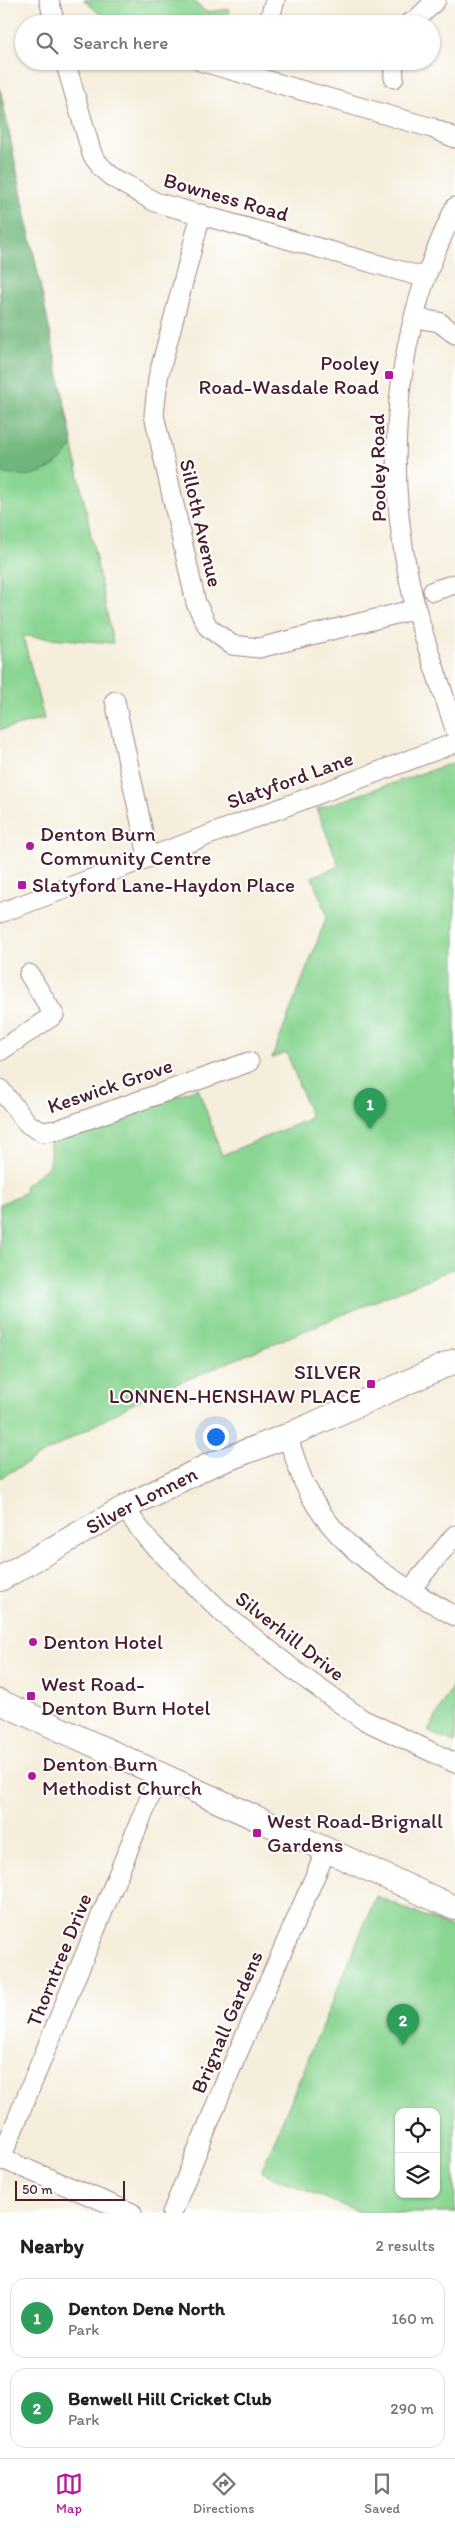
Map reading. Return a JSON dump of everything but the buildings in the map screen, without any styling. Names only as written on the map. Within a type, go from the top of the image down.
[{"type":"main road","name":"Silver Lonnen","points":[[0,1579],[124,1508],[208,1466],[287,1436],[455,1361]]},
{"type":"main road","points":[[0,1702],[455,1908]]},
{"type":"street","points":[[49,0],[52,15]]},
{"type":"street","points":[[271,15],[275,0]]},
{"type":"street","points":[[421,15],[436,0]]},
{"type":"street","name":"Bowness Road","points":[[68,70],[92,154],[98,165],[121,182],[155,202],[426,278]]},
{"type":"street","points":[[232,70],[396,117],[432,128],[455,138]]},
{"type":"street","name":"Pooley Road","points":[[455,207],[426,278],[399,391],[396,484],[402,543],[416,609],[455,729]]},
{"type":"street","name":"Silloth Avenue","points":[[201,214],[158,378],[154,415],[196,603],[208,627],[232,645],[259,648],[416,609]]},
{"type":"street","points":[[415,318],[439,322],[455,334]]},
{"type":"street","points":[[433,591],[455,584]]},
{"type":"street","points":[[115,702],[148,856]]},
{"type":"street","name":"Slatyford Lane","points":[[0,913],[148,856],[455,743]]},
{"type":"street","points":[[0,1051],[54,1015],[29,974]]},
{"type":"street","name":"Keswick Grove","points":[[0,1088],[28,1124],[42,1132],[57,1130],[249,1062]]},
{"type":"street","points":[[287,1436],[306,1488],[335,1532],[370,1564],[455,1616]]},
{"type":"street","name":"Silverhill Drive","points":[[124,1508],[149,1541],[224,1614],[299,1674],[362,1719],[455,1763]]},
{"type":"street","points":[[410,1590],[455,1535]]},
{"type":"street","name":"Thorntree Drive","points":[[1,2159],[159,1775]]},
{"type":"street","name":"Brignall Gardens","points":[[172,2213],[229,2073],[326,1851]]},
{"type":"street","points":[[1,2159],[127,2212]]},
{"type":"green space","points":[[84,0],[193,0],[206,12],[229,9],[227,15],[101,15]]},
{"type":"green space","points":[[0,89],[113,643],[23,636],[44,719],[0,730]]},
{"type":"green space","points":[[0,89],[73,444],[60,461],[52,467],[24,476],[4,474],[0,465]]},
{"type":"green space","points":[[455,762],[455,1268],[145,1397],[0,1478],[0,1204],[26,1192],[24,1186],[50,1165],[50,1141],[198,1088],[222,1155],[311,1118],[287,1053],[272,1058],[327,916],[312,877],[339,866],[317,809]]},
{"type":"green space","points":[[455,1681],[455,1743],[428,1732]]},
{"type":"green space","points":[[376,1896],[455,1929],[455,2213],[360,2213],[261,2172]]},
{"type":"place","name":"Pooley Road-Wasdale Road","points":[[389,375]]},
{"type":"place","name":"Denton Burn Community Centre","points":[[30,846]]},
{"type":"place","name":"Slatyford Lane-Haydon Place","points":[[22,885]]},
{"type":"place","name":"Denton Dene North","points":[[370,1129]]},
{"type":"place","name":"SILVER LONNEN-HENSHAW PLACE","points":[[371,1384]]},
{"type":"place","name":"Denton Hotel","points":[[33,1642]]},
{"type":"place","name":"West Road- Denton Burn Hotel","points":[[31,1696]]},
{"type":"place","name":"Denton Burn Methodist Church","points":[[32,1776]]},
{"type":"place","name":"West Road-Brignall Gardens","points":[[257,1833]]},
{"type":"place","name":"Benwell Hill Cricket Club","points":[[403,2045]]}]
